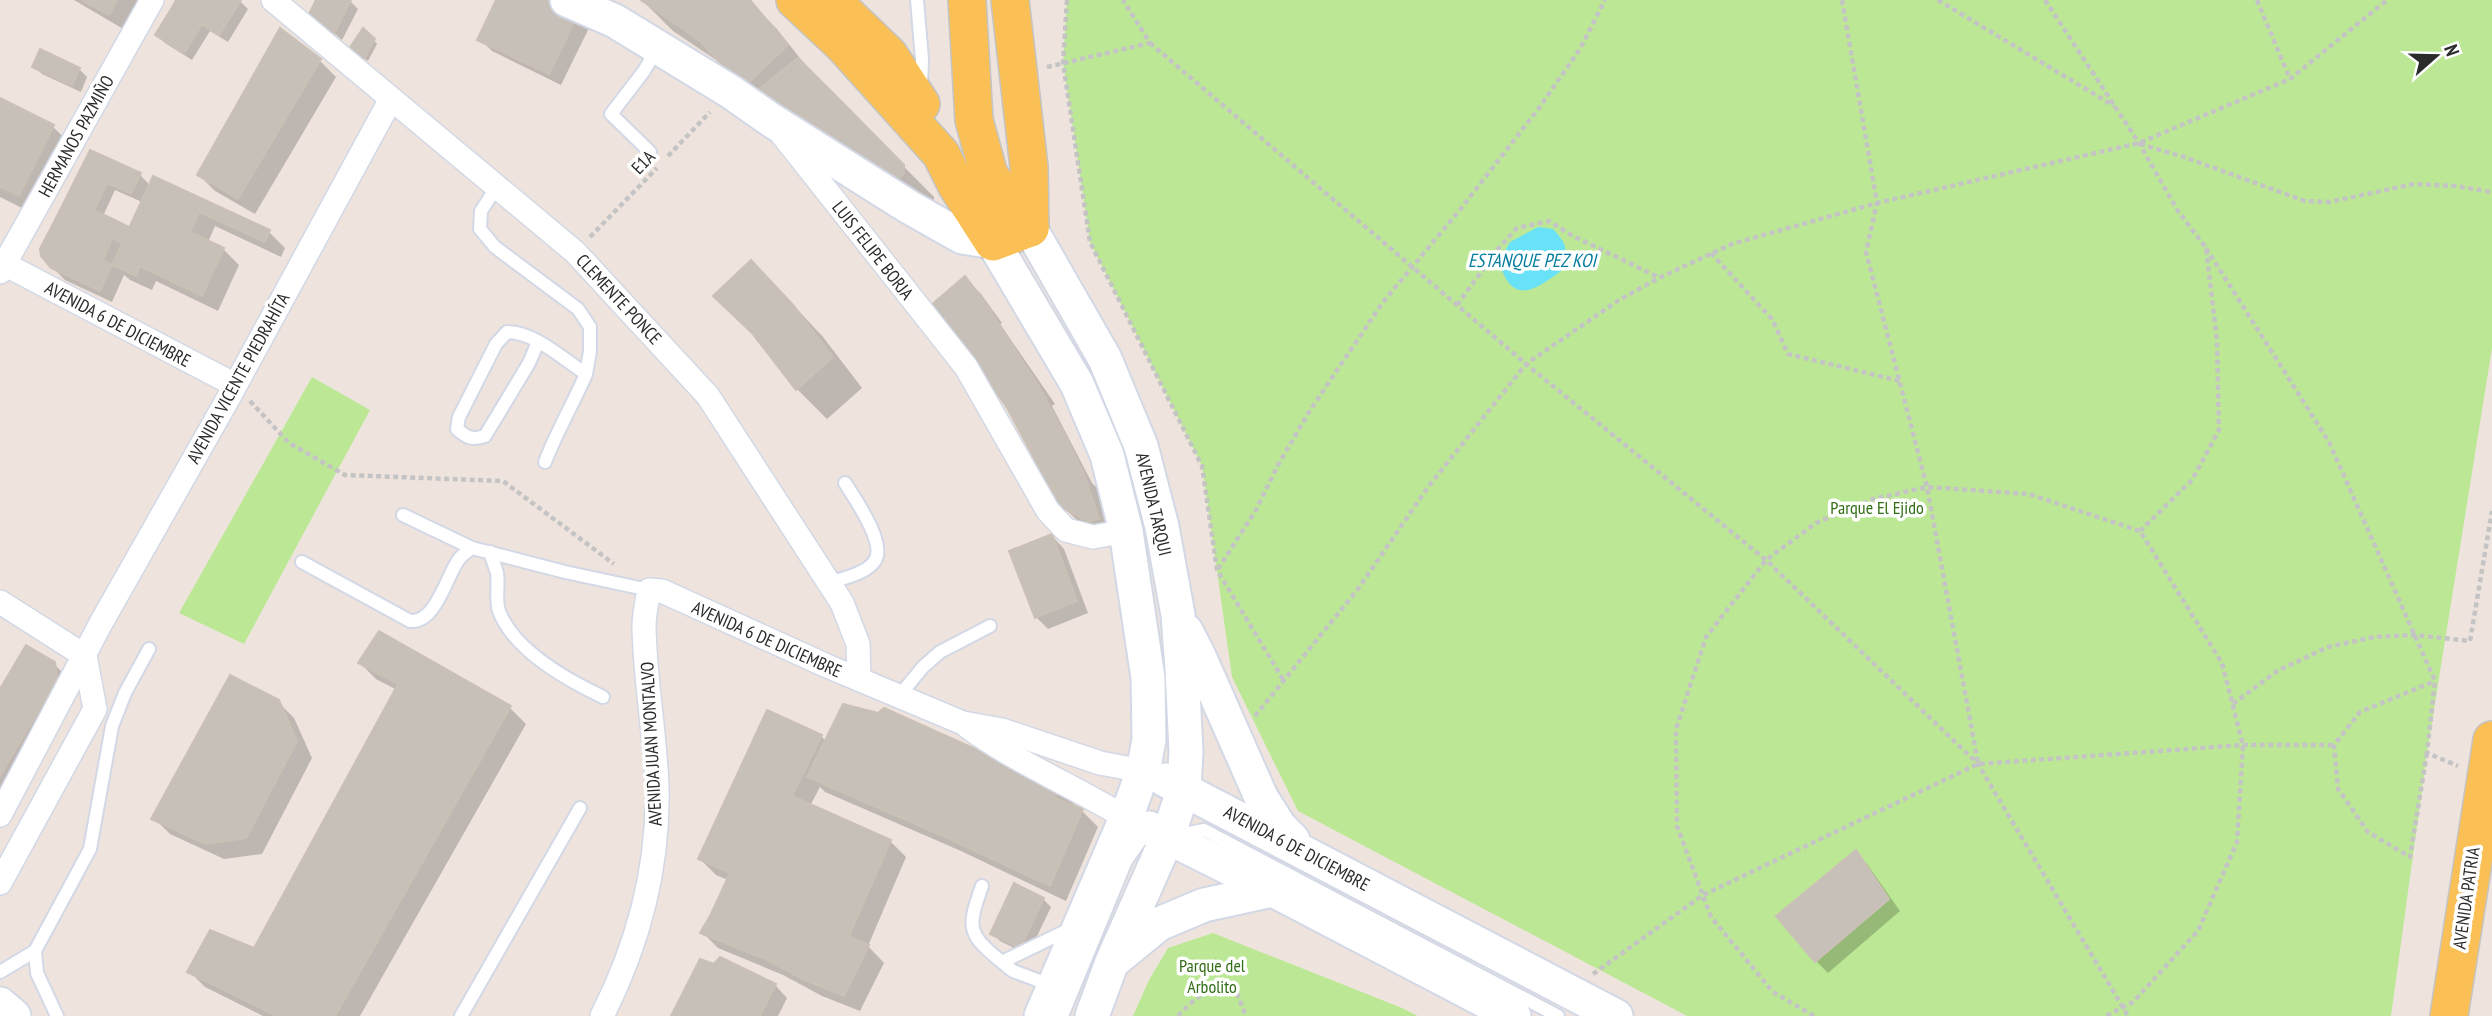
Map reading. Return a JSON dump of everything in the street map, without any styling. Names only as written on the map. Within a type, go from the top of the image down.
[{"type":"main road","name":"LUIS FELIPE BORJA","points":[[567,0],[615,21],[771,120]]},
{"type":"main road","name":"AVENIDA TARQUI","points":[[795,0],[843,45],[941,154],[957,186],[1077,384],[1107,456],[1126,531],[1148,678],[1149,740],[1143,771],[1166,816]]},
{"type":"main road","points":[[832,0],[889,55],[920,102],[941,154]]},
{"type":"main road","points":[[771,120],[909,207],[962,237],[993,242],[1030,228],[989,175],[974,120],[967,0]]},
{"type":"main road","name":"AVENIDA TARQUI","points":[[1010,0],[1029,167],[1030,228],[1105,359],[1142,446],[1162,527],[1178,615],[1186,752],[1166,816],[1092,1016]]},
{"type":"main road","points":[[1178,615],[1261,797],[1280,827],[1311,856]]},
{"type":"main road","name":"AVENIDA PATRIA","points":[[2449,1016],[2492,740]]},
{"type":"main road","name":"AVENIDA 6 DE DICIEMBRE","points":[[1143,771],[1166,816],[1273,890],[1514,1016]]},
{"type":"main road","name":"AVENIDA TARQUI","points":[[1052,1006],[1080,925],[1166,816]]},
{"type":"main road","name":"AVENIDA 6 DE DICIEMBRE","points":[[1166,816],[1311,856],[1616,1016]]},
{"type":"main road","points":[[1112,962],[1160,924],[1204,905],[1273,890]]},
{"type":"main road","points":[[0,1004],[15,1016]]},
{"type":"street","name":"HERMANOS PAZMIÑO","points":[[1,268],[152,0]]},
{"type":"street","name":"CLEMENTE PONCE","points":[[273,0],[575,252],[708,396],[842,603],[858,644],[859,679]]},
{"type":"street","name":"AVENIDA VICENTE PIEDRAHÍTA","points":[[0,815],[391,99]]},
{"type":"street","name":"LUIS FELIPE BORJA","points":[[771,120],[966,367],[1048,511],[1066,530],[1093,537],[1126,531]]},
{"type":"street","name":"AVENIDA 6 DE DICIEMBRE","points":[[1,268],[12,268],[235,385]]},
{"type":"street","name":"AVENIDA 6 DE DICIEMBRE","points":[[649,590],[654,589],[709,612],[963,723],[1002,730],[1100,763],[1143,771]]},
{"type":"street","name":"AVENIDA JUAN MONTALVO","points":[[602,1016],[628,960],[641,917],[656,847],[657,785],[644,624],[649,590]]},
{"type":"street","points":[[0,602],[85,656],[95,709],[0,883]]},
{"type":"street","name":"AVENIDA 6 DE DICIEMBRE","points":[[963,723],[995,746],[1089,795],[1166,816]]},
{"type":"lane","points":[[917,0],[922,59],[920,102]]},
{"type":"lane","points":[[650,152],[611,114],[644,71],[658,47]]},
{"type":"lane","points":[[496,188],[481,211],[480,229],[495,247],[578,309],[590,327],[586,374],[555,435],[545,462]]},
{"type":"lane","points":[[538,342],[485,436],[467,438],[457,429],[460,417],[496,344],[507,332],[521,332],[538,342],[586,374]]},
{"type":"lane","points":[[829,583],[856,574],[874,564],[879,553],[874,535],[845,483]]},
{"type":"lane","points":[[403,515],[472,548],[649,590]]},
{"type":"lane","points":[[302,562],[410,621],[418,622],[428,615],[460,558],[472,548]]},
{"type":"lane","points":[[490,552],[497,573],[498,609],[506,625],[526,648],[565,679],[603,697]]},
{"type":"lane","points":[[899,696],[923,667],[940,652],[990,626]]},
{"type":"lane","points":[[0,972],[35,951],[90,849],[112,726],[125,693],[149,649]]},
{"type":"lane","points":[[461,1016],[580,808]]},
{"type":"lane","points":[[1080,1016],[1140,867],[1166,816]]},
{"type":"lane","points":[[982,886],[973,910],[972,927],[975,938],[1052,1006],[1126,860],[1166,816]]},
{"type":"lane","points":[[1166,816],[1204,830],[1558,1016]]},
{"type":"lane","points":[[1208,816],[1499,970]]},
{"type":"lane","points":[[1002,962],[1080,925]]},
{"type":"lane","points":[[35,951],[37,973],[57,1016]]},
{"type":"path","points":[[1067,0],[1063,63],[1090,242],[1202,466],[1217,570],[1284,681],[1359,589],[1428,487],[1526,364],[1619,300],[1732,244],[1877,203],[2139,144],[2290,79],[2386,0]]},
{"type":"path","points":[[1123,0],[1150,43],[1526,364],[1766,560],[1978,764],[2127,1016]]},
{"type":"path","points":[[1217,570],[1256,510],[1278,465],[1324,389],[1383,302],[1500,160],[1539,108],[1580,49],[1605,0]]},
{"type":"path","points":[[1842,0],[1877,203],[1866,252],[1927,487],[1978,764]]},
{"type":"path","points":[[1938,0],[2116,108]]},
{"type":"path","points":[[2045,0],[2139,144],[2178,211],[2206,248],[2329,442],[2435,681],[2427,753],[2410,857],[2368,832],[2338,789],[2334,745],[2361,712],[2435,681]]},
{"type":"path","points":[[2257,0],[2290,79]]},
{"type":"path","points":[[1017,74],[1150,43]]},
{"type":"path","name":"E1A","points":[[575,252],[730,92]]},
{"type":"path","points":[[2139,144],[2184,157],[2305,201],[2329,202],[2414,184],[2455,186],[2492,192]]},
{"type":"path","points":[[1457,305],[1497,250],[1517,228],[1549,221],[1573,236],[1659,278]]},
{"type":"path","points":[[2140,531],[2192,480],[2219,430],[2217,341],[2206,248]]},
{"type":"path","points":[[1711,253],[1772,319],[1788,354],[1900,381]]},
{"type":"path","points":[[235,385],[289,443],[345,475],[503,481],[649,590]]},
{"type":"path","points":[[1814,1016],[1773,992],[1712,917],[1678,826],[1676,729],[1706,637],[1766,560],[1816,523],[1872,499],[1927,487],[2029,495],[2140,531],[2222,663],[2243,745],[2237,842],[2198,931],[2133,1002],[2106,1016]]},
{"type":"path","points":[[2233,704],[2277,671],[2328,647],[2374,637],[2415,635],[2470,641],[2492,511]]},
{"type":"path","points":[[1584,981],[1703,895],[1978,764],[2243,745],[2334,745]]},
{"type":"path","points":[[2427,753],[2488,778]]},
{"type":"path","points":[[1178,1016],[1192,1001],[1220,983],[1233,983],[1246,1016]]},
{"type":"green space","name":"Parque El Ejido","points":[[1067,0],[2492,0],[2492,348],[2427,753],[2391,1016],[1687,1016],[1298,811],[1232,677],[1202,466],[1090,242],[1063,63]]},
{"type":"green space","points":[[312,377],[370,410],[244,644],[179,613]]},
{"type":"green space","name":"Parque del Arbolito","points":[[1213,933],[1418,1016],[1133,1016],[1149,980],[1168,948]]},
{"type":"water","name":"ESTANQUE PEZ KOI","points":[[1538,227],[1553,229],[1562,240],[1565,253],[1561,271],[1532,289],[1516,289],[1504,275],[1499,261],[1510,242]]},
{"type":"building","points":[[81,0],[117,0],[109,15]]},
{"type":"building","points":[[176,0],[241,0],[219,35],[173,6]]},
{"type":"building","points":[[316,0],[351,0],[334,34],[309,14]]},
{"type":"building","points":[[496,0],[540,0],[513,57],[477,40]]},
{"type":"building","points":[[540,0],[548,0],[578,14],[549,74],[513,57]]},
{"type":"building","points":[[641,0],[741,0],[700,41]]},
{"type":"building","points":[[741,0],[750,0],[788,45],[743,88],[700,41]]},
{"type":"building","points":[[173,6],[202,24],[184,53],[155,35]]},
{"type":"building","points":[[280,28],[321,59],[238,199],[197,175]]},
{"type":"building","points":[[363,28],[375,39],[364,59],[349,49]]},
{"type":"building","points":[[40,49],[80,68],[72,86],[32,67]]},
{"type":"building","points":[[798,58],[832,92],[799,121],[759,89]]},
{"type":"building","points":[[832,92],[904,165],[904,174],[892,180],[799,121]]},
{"type":"building","points":[[0,98],[54,125],[19,196],[0,187]]},
{"type":"building","points":[[90,150],[141,173],[131,194],[107,183],[102,194],[75,180]]},
{"type":"building","points":[[153,176],[270,230],[265,242],[199,212],[190,232],[224,248],[202,296],[140,266],[136,276],[112,265]]},
{"type":"building","points":[[75,180],[102,194],[94,210],[129,227],[121,243],[59,212]]},
{"type":"building","points":[[59,212],[112,239],[103,260],[112,265],[100,291],[51,268],[41,256],[40,249]]},
{"type":"building","points":[[751,260],[793,305],[833,357],[796,390],[752,333],[713,296]]},
{"type":"building","points":[[965,276],[988,306],[950,333],[929,307]]},
{"type":"building","points":[[988,306],[1011,343],[975,365],[950,333]]},
{"type":"building","points":[[1011,343],[1040,388],[1006,406],[975,365]]},
{"type":"building","points":[[1040,388],[1062,429],[1028,447],[1006,406]]},
{"type":"building","points":[[1062,429],[1084,473],[1050,489],[1028,447]]},
{"type":"building","points":[[1084,473],[1099,519],[1088,522],[1059,506],[1050,489]]},
{"type":"building","points":[[1052,534],[1077,601],[1035,618],[1009,551]]},
{"type":"building","points":[[379,631],[511,706],[335,1016],[277,1016],[187,972],[210,930],[254,948],[398,684],[358,663]]},
{"type":"building","points":[[26,645],[55,662],[57,680],[0,776],[0,689]]},
{"type":"building","points":[[230,675],[279,700],[297,741],[246,838],[206,844],[151,819]]},
{"type":"building","points":[[843,704],[878,713],[884,708],[1060,787],[1055,798],[1083,809],[1050,886],[807,777]]},
{"type":"building","points":[[767,710],[822,735],[792,796],[891,840],[849,936],[869,945],[844,996],[765,959],[700,933],[730,873],[698,859]]},
{"type":"building","points":[[1856,850],[1889,899],[1815,962],[1776,916]]},
{"type":"building","points":[[1014,883],[1044,898],[1020,948],[990,934]]},
{"type":"building","points":[[720,957],[776,984],[760,1016],[671,1016],[700,959],[714,964]]}]
